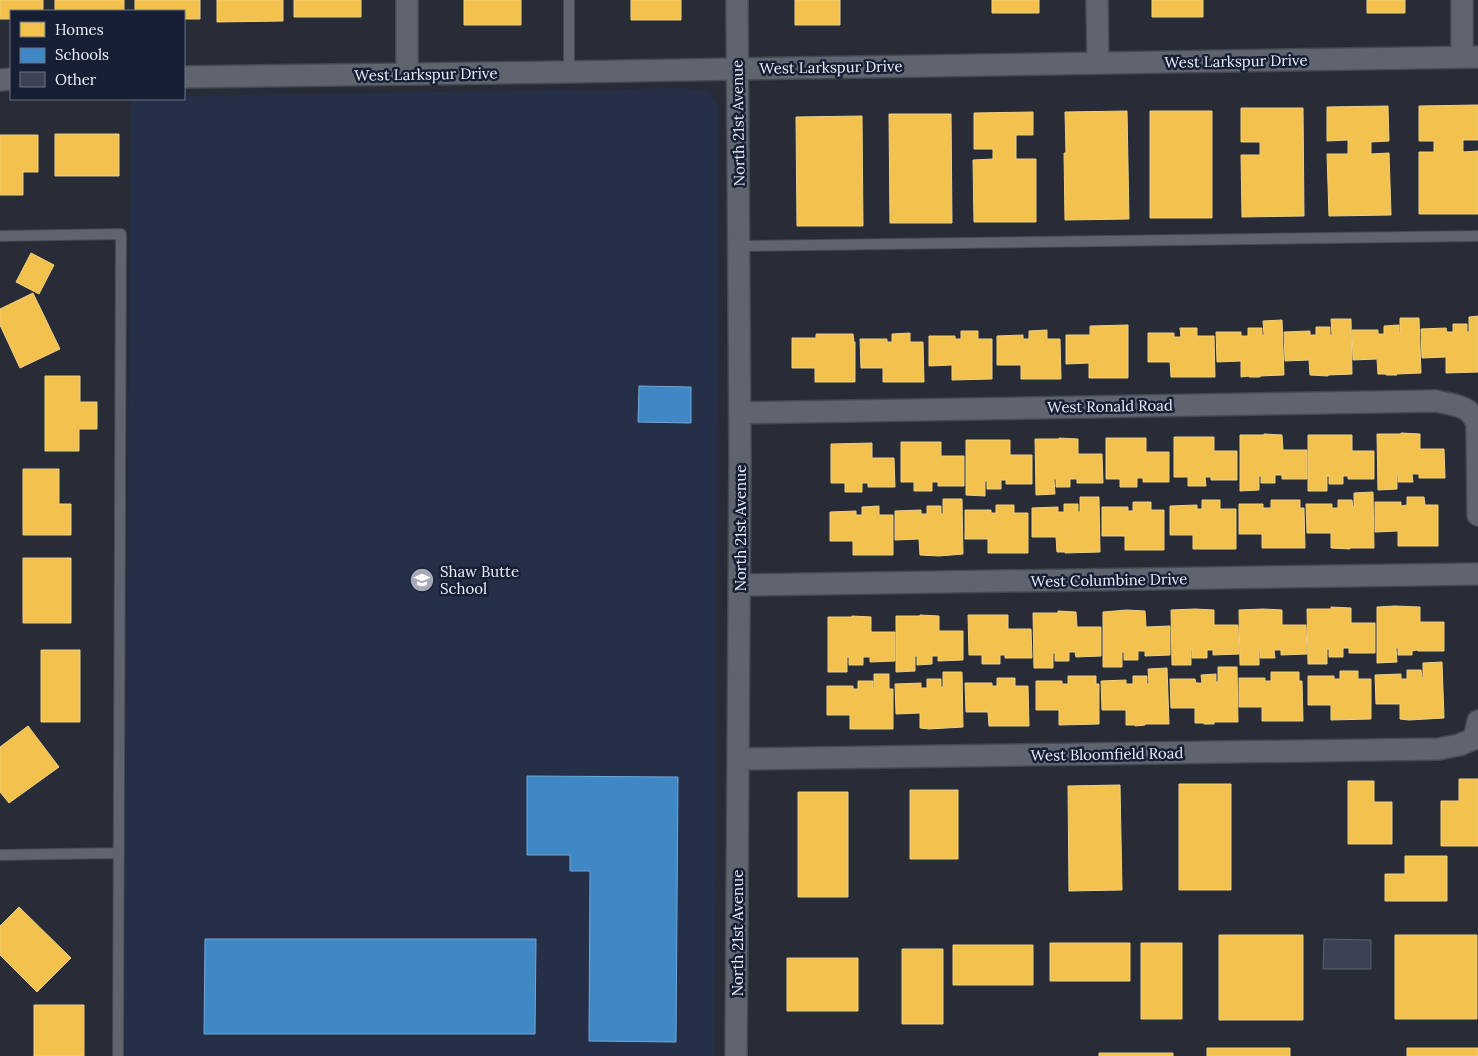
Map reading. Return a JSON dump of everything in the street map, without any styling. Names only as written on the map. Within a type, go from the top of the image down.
[{"type":"street","points":[[407,0],[407,74]]},
{"type":"street","name":"North 21st Avenue","points":[[736,1056],[740,412],[737,0]]},
{"type":"street","points":[[1097,0],[1098,63]]},
{"type":"street","points":[[1462,0],[1470,57]]},
{"type":"street","name":"West Larkspur Drive","points":[[185,76],[569,72],[1470,57]]},
{"type":"street","name":"West Ronald Road","points":[[740,412],[1436,401],[1465,408],[1475,417],[1477,425],[1478,515]]},
{"type":"street","name":"West Columbine Drive","points":[[739,585],[1478,574]]},
{"type":"street","name":"West Bloomfield Road","points":[[738,759],[1438,750],[1459,745],[1476,730]]},
{"type":"lane","points":[[569,0],[569,72]]},
{"type":"lane","points":[[0,236],[121,234],[118,1056]]},
{"type":"lane","points":[[739,246],[1478,236]]},
{"type":"lane","points":[[0,855],[119,853]]},
{"type":"shaded area","name":"Shaw Butte School","points":[[687,88],[709,92],[718,104],[715,1056],[123,1056],[131,100],[185,100],[185,96]]},
{"type":"building: Homes","points":[[0,0],[43,0],[43,10],[10,10],[10,19],[0,19]]},
{"type":"building: Homes","points":[[55,0],[124,0],[124,10],[55,10]]},
{"type":"building: Homes","points":[[135,0],[200,0],[200,19],[185,19],[185,10],[135,10]]},
{"type":"building: Homes","points":[[217,0],[283,0],[283,21],[217,22]]},
{"type":"building: Homes","points":[[294,0],[361,0],[361,17],[294,17]]},
{"type":"building: Homes","points":[[464,0],[521,0],[521,25],[464,25]]},
{"type":"building: Homes","points":[[631,0],[681,0],[681,20],[631,20]]},
{"type":"building: Homes","points":[[795,0],[840,0],[840,25],[795,25]]},
{"type":"building: Homes","points":[[992,0],[1039,0],[1039,13],[992,13]]},
{"type":"building: Homes","points":[[1152,0],[1203,0],[1203,17],[1152,17]]},
{"type":"building: Homes","points":[[1367,0],[1405,0],[1405,13],[1367,13]]},
{"type":"building: Homes","points":[[1478,105],[1478,140],[1463,140],[1463,152],[1478,151],[1478,214],[1419,214],[1419,152],[1434,152],[1434,141],[1419,141],[1419,106]]},
{"type":"building: Homes","points":[[1388,106],[1389,141],[1371,142],[1371,154],[1389,153],[1391,215],[1329,216],[1327,154],[1348,154],[1348,140],[1327,141],[1327,107]]},
{"type":"building: Homes","points":[[1241,108],[1303,108],[1304,216],[1242,217],[1241,155],[1260,155],[1260,142],[1241,142]]},
{"type":"building: Homes","points":[[1127,111],[1129,219],[1065,220],[1065,112]]},
{"type":"building: Homes","points":[[1150,111],[1212,111],[1212,218],[1150,218]]},
{"type":"building: Homes","points":[[1033,112],[1033,135],[1016,135],[1016,159],[1036,159],[1036,222],[974,222],[973,160],[993,159],[993,149],[974,149],[974,113]]},
{"type":"building: Homes","points":[[889,114],[951,114],[952,223],[890,223]]},
{"type":"building: Homes","points":[[862,116],[863,226],[797,226],[796,117]]},
{"type":"building: Homes","points":[[55,134],[119,134],[119,176],[55,176]]},
{"type":"building: Homes","points":[[0,135],[38,135],[38,172],[23,172],[23,195],[0,195]]},
{"type":"building: Homes","points":[[31,253],[54,265],[39,294],[16,282]]},
{"type":"building: Homes","points":[[33,293],[60,349],[20,368],[0,325],[0,309]]},
{"type":"building: Homes","points":[[1478,316],[1478,372],[1446,373],[1446,357],[1422,358],[1421,329],[1446,328],[1447,332],[1453,332],[1453,324],[1467,324],[1467,332],[1469,332],[1469,317]]},
{"type":"building: Homes","points":[[1400,318],[1419,318],[1421,373],[1378,374],[1377,359],[1353,360],[1352,330],[1378,330],[1378,334],[1384,334],[1384,326],[1399,325],[1400,333]]},
{"type":"building: Homes","points":[[1331,319],[1351,319],[1352,374],[1310,375],[1309,360],[1285,361],[1284,332],[1310,331],[1310,335],[1316,335],[1316,327],[1330,327],[1330,335],[1332,335]]},
{"type":"building: Homes","points":[[1282,320],[1284,375],[1241,377],[1241,361],[1217,362],[1216,332],[1241,332],[1241,336],[1248,336],[1248,328],[1262,328],[1262,335],[1264,335],[1263,321]]},
{"type":"building: Homes","points":[[1128,325],[1128,378],[1089,378],[1089,363],[1066,364],[1066,335],[1090,335],[1090,326]]},
{"type":"building: Homes","points":[[1180,328],[1197,328],[1197,336],[1214,336],[1215,377],[1171,377],[1170,362],[1148,362],[1148,333],[1174,333],[1174,337],[1181,337]]},
{"type":"building: Homes","points":[[1047,330],[1047,339],[1060,339],[1061,379],[1021,379],[1021,365],[997,365],[997,336],[1023,335],[1023,339],[1029,339],[1029,331]]},
{"type":"building: Homes","points":[[961,331],[978,331],[978,339],[992,339],[992,379],[952,380],[952,365],[929,366],[929,336],[955,336],[955,339],[961,339]]},
{"type":"building: Homes","points":[[910,333],[910,342],[923,342],[924,382],[883,382],[883,368],[861,368],[860,339],[887,339],[887,342],[892,342],[892,334]]},
{"type":"building: Homes","points":[[816,334],[853,334],[855,342],[855,382],[815,382],[815,368],[792,368],[792,338],[816,338]]},
{"type":"building: Homes","points":[[45,376],[80,376],[80,402],[97,402],[97,429],[79,429],[79,451],[45,451]]},
{"type":"building: Homes","points":[[1377,434],[1420,434],[1420,449],[1444,449],[1445,478],[1419,478],[1419,474],[1412,474],[1413,482],[1398,482],[1397,474],[1397,489],[1378,490]]},
{"type":"building: Homes","points":[[1240,435],[1282,435],[1283,450],[1307,450],[1307,479],[1282,479],[1282,475],[1275,475],[1275,483],[1261,483],[1261,476],[1259,476],[1259,490],[1240,491]]},
{"type":"building: Homes","points":[[1308,435],[1352,435],[1352,451],[1374,451],[1374,479],[1348,479],[1348,476],[1343,476],[1343,484],[1329,484],[1329,476],[1327,476],[1327,491],[1308,491]]},
{"type":"building: Homes","points":[[1174,437],[1214,437],[1214,451],[1237,451],[1237,480],[1211,480],[1211,477],[1205,477],[1206,486],[1188,486],[1188,477],[1174,477]]},
{"type":"building: Homes","points":[[1106,438],[1146,438],[1146,452],[1169,452],[1169,482],[1143,482],[1143,478],[1137,478],[1137,487],[1120,487],[1120,479],[1106,479]]},
{"type":"building: Homes","points":[[1035,439],[1078,439],[1078,454],[1102,454],[1103,483],[1077,483],[1077,479],[1070,479],[1070,487],[1056,487],[1056,479],[1054,479],[1055,494],[1036,495]]},
{"type":"building: Homes","points":[[966,440],[1010,440],[1010,455],[1032,455],[1032,484],[1006,484],[1006,480],[1001,480],[1001,489],[987,489],[987,481],[985,481],[985,496],[966,495]]},
{"type":"building: Homes","points":[[901,442],[941,442],[941,456],[964,456],[964,486],[938,486],[938,482],[932,482],[932,491],[914,491],[914,482],[901,482]]},
{"type":"building: Homes","points":[[872,443],[872,458],[894,458],[895,487],[868,487],[868,483],[862,483],[862,492],[845,492],[845,483],[831,483],[831,444]]},
{"type":"building: Homes","points":[[23,469],[59,469],[59,504],[71,504],[71,535],[23,535]]},
{"type":"building: Homes","points":[[1373,492],[1374,548],[1331,548],[1331,533],[1307,533],[1306,504],[1332,504],[1332,508],[1338,508],[1338,500],[1352,500],[1354,507],[1354,493]]},
{"type":"building: Homes","points":[[1080,497],[1099,497],[1100,552],[1057,552],[1056,537],[1032,537],[1032,508],[1058,507],[1058,512],[1064,512],[1064,504],[1078,504],[1078,512],[1080,512]]},
{"type":"building: Homes","points":[[1407,497],[1424,497],[1425,505],[1438,505],[1438,546],[1398,546],[1398,531],[1375,532],[1375,502],[1401,502],[1401,506],[1407,505]]},
{"type":"building: Homes","points":[[943,499],[962,499],[963,554],[920,555],[919,539],[895,540],[895,511],[921,510],[921,514],[927,514],[927,506],[941,506],[941,514],[943,514]]},
{"type":"building: Homes","points":[[1202,500],[1220,500],[1220,509],[1236,509],[1236,549],[1193,549],[1193,535],[1170,535],[1170,506],[1197,505],[1197,509],[1202,509]]},
{"type":"building: Homes","points":[[1271,500],[1300,500],[1300,508],[1304,508],[1305,548],[1262,548],[1262,534],[1239,534],[1239,504],[1263,504],[1263,508],[1271,508]]},
{"type":"building: Homes","points":[[1133,502],[1151,502],[1151,510],[1164,510],[1164,550],[1125,550],[1125,536],[1102,536],[1102,507],[1128,507],[1128,511],[1133,511]]},
{"type":"building: Homes","points":[[996,505],[1014,505],[1014,513],[1028,513],[1028,553],[988,553],[988,539],[965,539],[965,510],[991,510],[991,513],[996,513]]},
{"type":"building: Homes","points":[[879,506],[879,515],[893,515],[893,555],[853,555],[853,541],[830,541],[830,512],[856,511],[856,515],[862,515],[862,507]]},
{"type":"building: Homes","points":[[23,558],[71,558],[71,623],[23,623]]},
{"type":"building: Homes","points":[[1331,607],[1351,608],[1351,623],[1375,623],[1375,653],[1349,653],[1349,648],[1343,648],[1343,657],[1329,657],[1329,649],[1327,649],[1327,664],[1308,664],[1307,609],[1331,609]]},
{"type":"building: Homes","points":[[1377,607],[1420,607],[1420,622],[1444,622],[1444,651],[1417,650],[1412,651],[1412,655],[1398,655],[1398,648],[1396,648],[1397,662],[1377,663]]},
{"type":"building: Homes","points":[[1171,610],[1214,610],[1214,625],[1238,625],[1239,654],[1213,655],[1213,650],[1207,650],[1207,658],[1192,658],[1191,650],[1191,665],[1172,665]]},
{"type":"building: Homes","points":[[1239,610],[1282,610],[1282,625],[1306,625],[1307,654],[1281,655],[1281,650],[1274,650],[1275,658],[1260,658],[1259,650],[1259,665],[1240,665]]},
{"type":"building: Homes","points":[[1058,611],[1076,612],[1077,627],[1101,627],[1101,656],[1076,657],[1075,652],[1069,652],[1069,661],[1055,661],[1055,653],[1053,653],[1053,668],[1034,668],[1033,613],[1058,613]]},
{"type":"building: Homes","points":[[1145,611],[1146,627],[1170,626],[1170,655],[1145,656],[1145,651],[1138,651],[1138,660],[1124,660],[1124,652],[1122,652],[1122,667],[1103,667],[1103,612]]},
{"type":"building: Homes","points":[[968,615],[1008,615],[1008,629],[1031,629],[1032,658],[1005,658],[1005,655],[1000,655],[1000,664],[982,664],[982,655],[969,655]]},
{"type":"building: Homes","points":[[896,616],[939,616],[939,631],[963,631],[963,660],[938,661],[938,656],[932,656],[932,664],[917,665],[917,656],[915,656],[915,671],[896,672]]},
{"type":"building: Homes","points":[[828,617],[871,617],[871,632],[895,632],[895,661],[870,662],[870,657],[863,657],[863,665],[849,665],[849,657],[847,657],[847,672],[828,672]]},
{"type":"building: Homes","points":[[41,650],[80,650],[80,722],[41,722]]},
{"type":"building: Homes","points":[[1442,662],[1444,718],[1400,719],[1400,704],[1376,704],[1375,675],[1401,674],[1401,679],[1407,679],[1407,670],[1421,670],[1423,678],[1423,663]]},
{"type":"building: Homes","points":[[1218,667],[1237,667],[1238,722],[1195,723],[1195,708],[1171,708],[1170,679],[1195,679],[1196,683],[1202,683],[1201,675],[1216,674],[1216,682],[1218,682]]},
{"type":"building: Homes","points":[[1167,668],[1169,724],[1126,725],[1126,710],[1102,710],[1101,681],[1126,680],[1126,684],[1133,684],[1133,676],[1147,676],[1147,684],[1149,684],[1148,669]]},
{"type":"building: Homes","points":[[1340,671],[1358,671],[1358,679],[1371,679],[1371,719],[1331,720],[1331,705],[1308,705],[1308,676],[1334,676],[1334,679],[1340,679]]},
{"type":"building: Homes","points":[[943,672],[962,672],[963,727],[920,728],[920,713],[896,714],[895,684],[921,683],[921,688],[927,688],[927,679],[941,679],[941,687],[943,687]]},
{"type":"building: Homes","points":[[1271,672],[1299,672],[1299,681],[1302,681],[1303,721],[1262,721],[1262,707],[1239,707],[1239,678],[1265,678],[1265,681],[1271,681]]},
{"type":"building: Homes","points":[[874,674],[889,674],[889,689],[893,689],[893,729],[850,729],[850,715],[827,715],[827,686],[853,686],[853,689],[858,689],[858,681],[873,681],[874,688]]},
{"type":"building: Homes","points":[[1068,676],[1096,676],[1096,684],[1099,684],[1099,724],[1059,725],[1059,710],[1036,710],[1036,681],[1062,681],[1062,684],[1068,684]]},
{"type":"building: Homes","points":[[997,678],[1015,678],[1015,686],[1028,686],[1029,726],[989,726],[988,712],[966,712],[965,683],[992,683],[992,686],[997,686]]},
{"type":"building: Homes","points":[[28,726],[59,767],[9,803],[0,792],[0,747]]},
{"type":"building: Homes","points":[[1459,779],[1478,779],[1478,846],[1441,846],[1441,801],[1459,801]]},
{"type":"building: Homes","points":[[1348,781],[1374,781],[1374,802],[1392,802],[1392,844],[1348,844]]},
{"type":"building: Homes","points":[[1179,784],[1231,784],[1231,890],[1179,890]]},
{"type":"building: Homes","points":[[1120,785],[1122,890],[1069,891],[1068,786]]},
{"type":"building: Homes","points":[[910,790],[958,790],[958,859],[910,859]]},
{"type":"building: Homes","points":[[798,792],[848,792],[848,897],[798,897]]},
{"type":"building: Homes","points":[[1405,856],[1447,856],[1447,901],[1385,901],[1385,874],[1405,874]]},
{"type":"building: Homes","points":[[19,907],[71,958],[37,992],[0,955],[0,926]]},
{"type":"building: Homes","points":[[1219,935],[1303,935],[1303,1020],[1219,1020]]},
{"type":"building: Homes","points":[[1395,935],[1477,935],[1477,1019],[1395,1019]]},
{"type":"building: Homes","points":[[1050,943],[1130,943],[1130,981],[1050,981]]},
{"type":"building: Homes","points":[[1141,943],[1182,943],[1182,1019],[1141,1019]]},
{"type":"building: Homes","points":[[953,945],[1033,945],[1033,985],[953,985]]},
{"type":"building: Homes","points":[[902,949],[943,949],[943,1024],[902,1024]]},
{"type":"building: Homes","points":[[787,958],[858,958],[858,1011],[787,1011]]},
{"type":"building: Homes","points":[[34,1005],[84,1005],[84,1056],[34,1056]]},
{"type":"building: Homes","points":[[1207,1048],[1290,1048],[1290,1056],[1207,1056]]},
{"type":"building: Homes","points":[[1407,1048],[1478,1048],[1478,1056],[1407,1056]]},
{"type":"building: Homes","points":[[1099,1053],[1173,1053],[1173,1056],[1099,1056]]},
{"type":"building: Schools","points":[[639,386],[691,387],[691,423],[638,422]]},
{"type":"building: Schools","points":[[527,776],[678,777],[676,1042],[589,1041],[590,871],[570,871],[570,855],[527,855]]},
{"type":"building: Schools","points":[[205,939],[536,939],[535,1034],[204,1034]]},
{"type":"building: Other","points":[[1324,939],[1371,940],[1371,969],[1323,969]]},
{"type":"place","name":"Shaw Butte School","points":[[422,580]]}]
